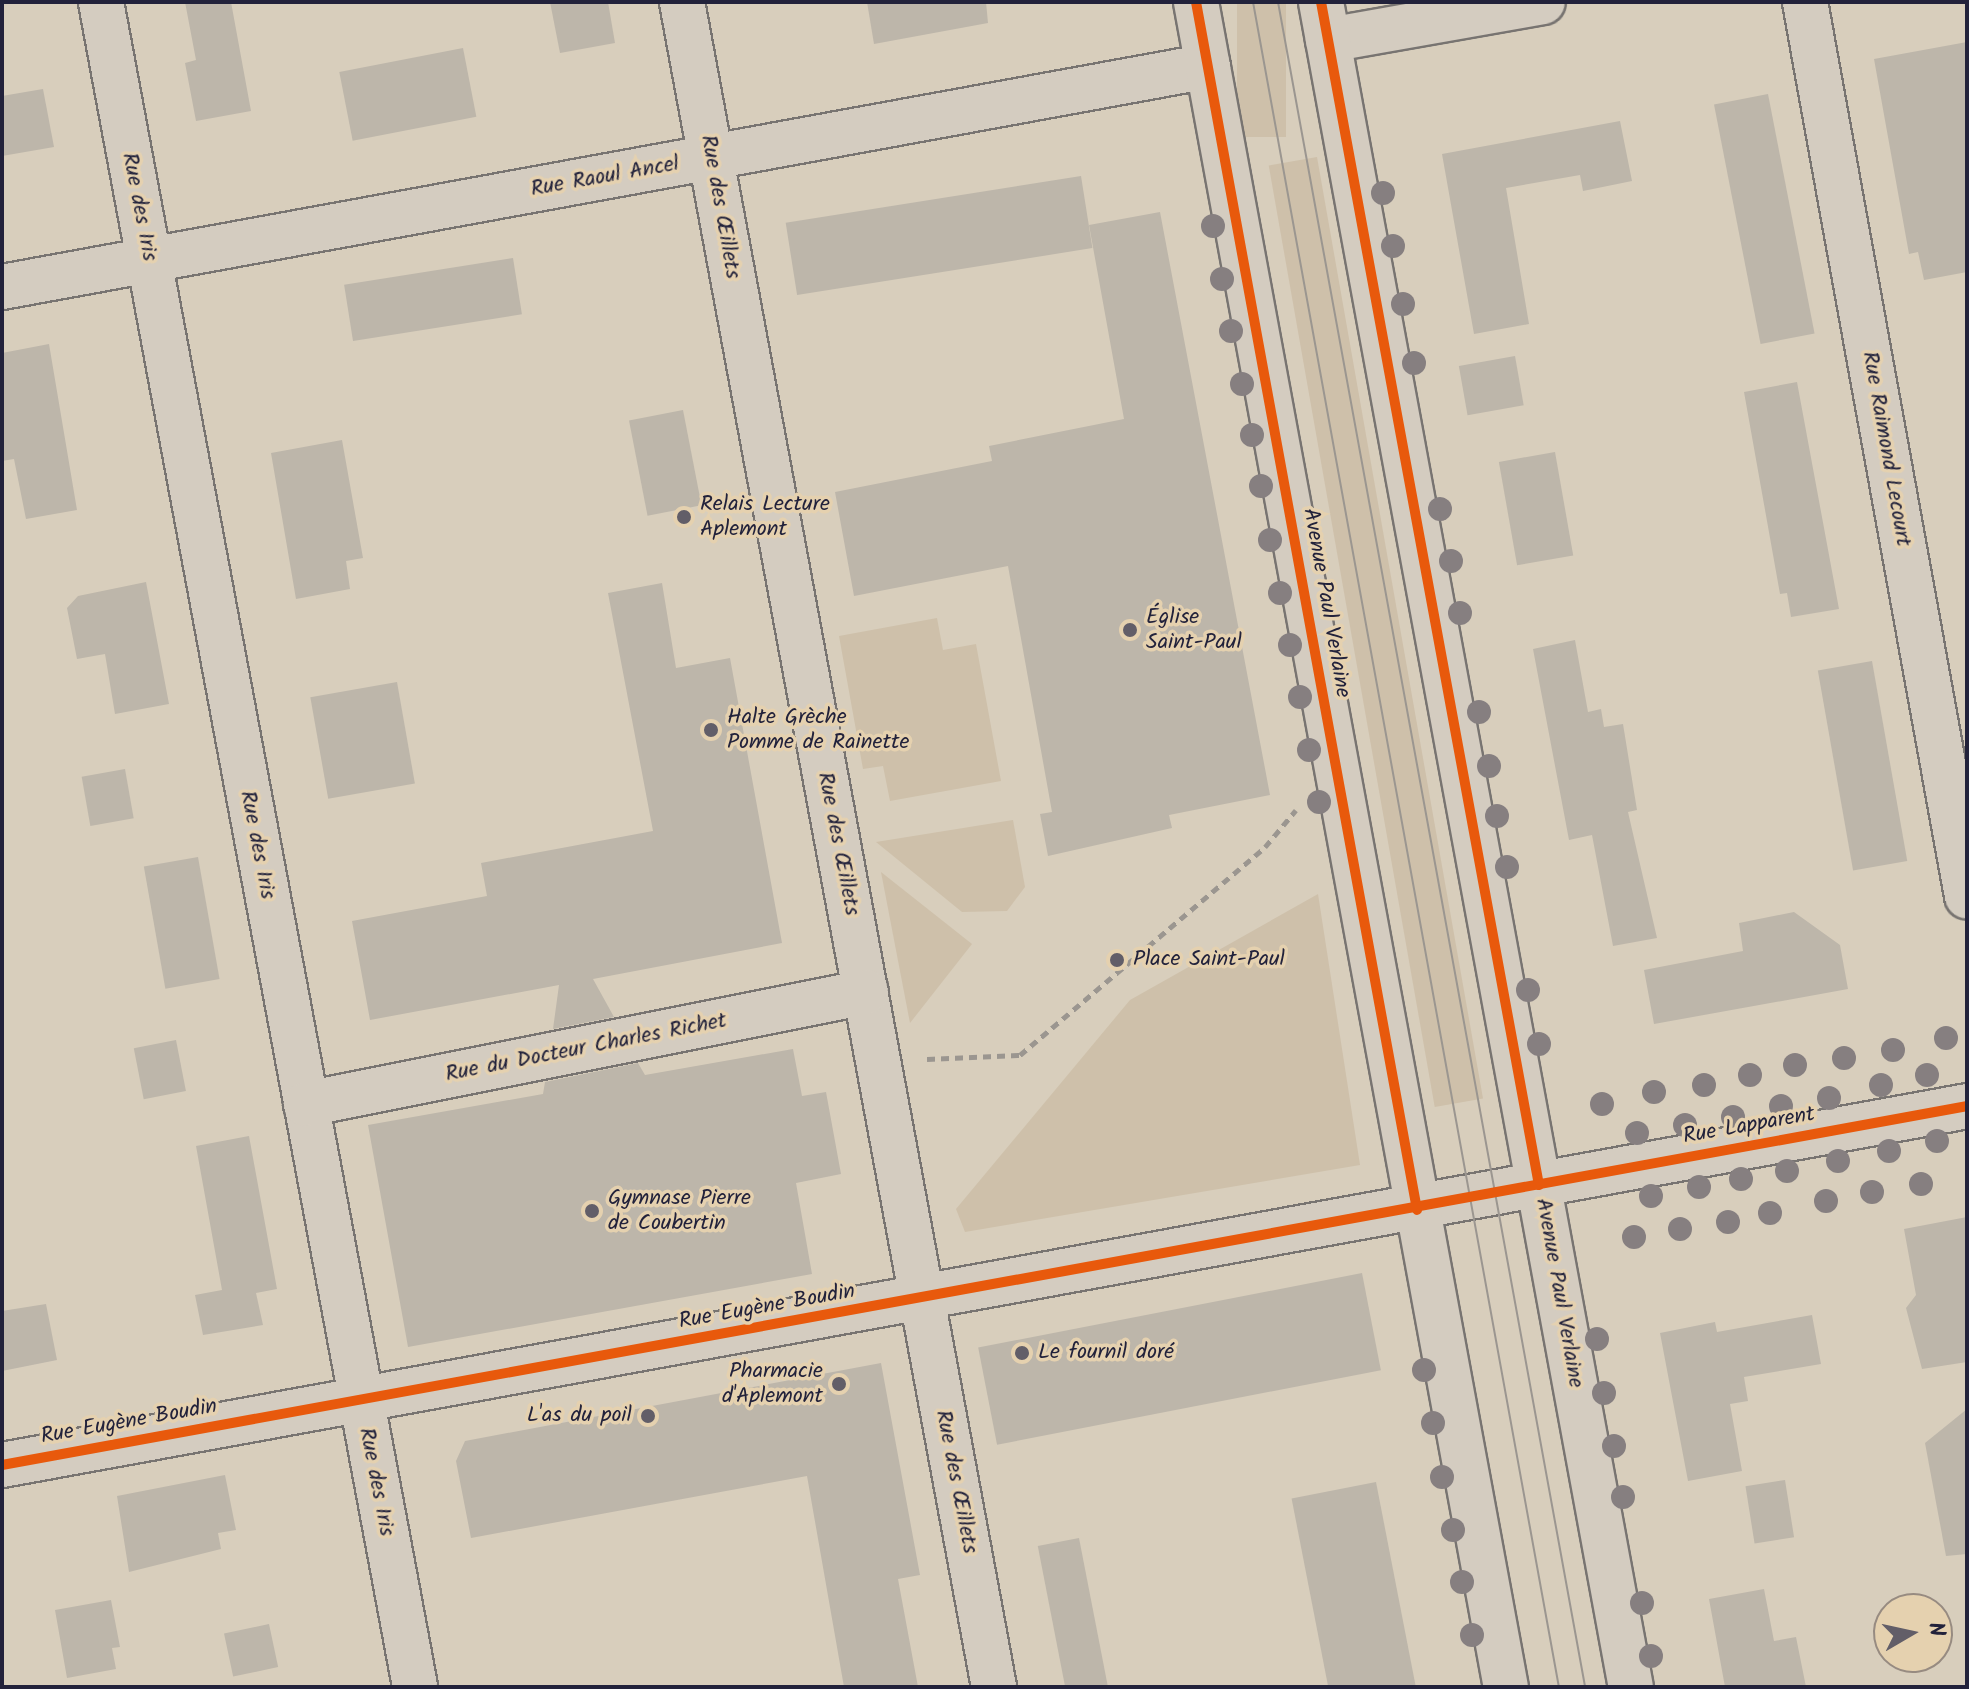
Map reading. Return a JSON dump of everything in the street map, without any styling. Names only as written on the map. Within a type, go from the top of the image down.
[{"type":"street","name":"Rue des Iris","points":[[101,2],[415,1687]]},
{"type":"street","name":"Rue des Œillets","points":[[682,2],[994,1687]]},
{"type":"street","name":"Avenue Paul Verlaine","points":[[1196,2],[1506,1687]]},
{"type":"street","points":[[1324,21],[1543,2]]},
{"type":"street","name":"Rue Raimond Lecourt","points":[[1805,2],[1967,896]]},
{"type":"street","name":"Avenue Paul Verlaine","points":[[1324,21],[1631,1687]]},
{"type":"street","name":"Rue Raoul Ancel","points":[[2,287],[1208,66]]},
{"type":"street","name":"Rue du Docteur Charles Richet","points":[[306,1104],[866,992]]},
{"type":"street","name":"Rue Lapparent","points":[[1539,1185],[1967,1106]]},
{"type":"street","name":"Rue Eugène Boudin","points":[[2,1465],[1417,1210],[1539,1185]]},
{"type":"path","points":[[879,1061],[1020,1055],[1265,847],[1335,762]]},
{"type":"shaded area","points":[[1237,2],[1286,2],[1286,137],[1237,137]]},
{"type":"shaded area","points":[[1317,157],[1483,1098],[1435,1107],[1269,166]]},
{"type":"shaded area","points":[[937,618],[943,650],[976,644],[1001,781],[890,801],[883,766],[863,769],[839,636]]},
{"type":"shaded area","points":[[1013,820],[1025,887],[1007,911],[962,912],[876,842]]},
{"type":"shaded area","points":[[881,872],[972,944],[910,1023]]},
{"type":"shaded area","points":[[1318,894],[1360,1165],[965,1232],[956,1209],[1130,1000]]},
{"type":"building","points":[[185,2],[231,2],[251,111],[196,121],[185,63],[196,60]]},
{"type":"building","points":[[550,2],[608,2],[615,43],[560,53]]},
{"type":"building","points":[[867,2],[986,2],[988,23],[874,44]]},
{"type":"building","points":[[1967,42],[1967,272],[1924,280],[1918,252],[1909,254],[1874,59]]},
{"type":"building","points":[[463,48],[476,117],[353,141],[339,72]]},
{"type":"building","points":[[43,89],[54,147],[2,156],[2,96]]},
{"type":"building","points":[[1768,94],[1815,334],[1761,344],[1714,104]]},
{"type":"building","points":[[1620,121],[1632,181],[1583,191],[1580,175],[1506,188],[1529,324],[1474,334],[1442,154]]},
{"type":"building","points":[[1081,176],[1092,248],[797,295],[786,223]]},
{"type":"building","name":"Église Saint-Paul","points":[[1160,212],[1270,795],[1169,815],[1172,828],[1048,856],[1040,814],[1052,812],[1008,566],[854,596],[835,492],[992,461],[989,446],[1124,419],[1089,225]]},
{"type":"building","points":[[513,258],[522,314],[353,341],[344,285]]},
{"type":"building","points":[[49,344],[77,510],[26,519],[14,459],[2,461],[2,353]]},
{"type":"building","points":[[1515,356],[1524,405],[1468,415],[1459,366]]},
{"type":"building","points":[[1797,382],[1839,609],[1791,617],[1787,593],[1780,594],[1744,392]]},
{"type":"building","points":[[683,410],[702,505],[648,516],[629,420]]},
{"type":"building","points":[[342,440],[363,558],[346,561],[350,589],[296,599],[271,453]]},
{"type":"building","points":[[1555,452],[1573,555],[1517,565],[1499,462]]},
{"type":"building","points":[[146,582],[169,704],[115,714],[105,654],[77,659],[67,608],[78,596]]},
{"type":"building","points":[[662,583],[676,668],[730,658],[782,943],[593,979],[614,1017],[553,1029],[559,985],[370,1020],[352,921],[487,896],[481,863],[653,831],[608,593]]},
{"type":"building","points":[[1575,640],[1588,712],[1601,709],[1604,727],[1623,724],[1637,810],[1628,812],[1657,938],[1613,946],[1592,835],[1569,840],[1533,649]]},
{"type":"building","points":[[1872,661],[1907,861],[1853,870],[1818,671]]},
{"type":"building","points":[[397,682],[415,783],[328,799],[310,697]]},
{"type":"building","points":[[125,769],[134,818],[90,826],[82,777]]},
{"type":"building","points":[[198,857],[220,979],[165,989],[144,867]]},
{"type":"building","points":[[1794,912],[1840,945],[1848,989],[1654,1024],[1644,970],[1743,951],[1739,923]]},
{"type":"building","points":[[176,1040],[186,1091],[144,1099],[134,1048]]},
{"type":"building","name":"Gymnase Pierre de Coubertin","points":[[793,1049],[802,1096],[826,1092],[841,1174],[796,1183],[812,1274],[408,1347],[368,1125],[543,1094],[545,1082],[638,1063],[645,1075]]},
{"type":"building","points":[[249,1136],[277,1289],[256,1293],[263,1325],[203,1335],[195,1295],[222,1290],[196,1146]]},
{"type":"building","points":[[1967,1217],[1967,1362],[1922,1369],[1906,1308],[1916,1295],[1904,1229]]},
{"type":"building","points":[[1362,1273],[1381,1370],[997,1445],[978,1348]]},
{"type":"building","points":[[46,1304],[57,1360],[2,1371],[2,1311]]},
{"type":"building","points":[[1812,1315],[1821,1364],[1744,1377],[1748,1401],[1730,1404],[1742,1471],[1688,1481],[1660,1333],[1715,1322],[1717,1332]]},
{"type":"building","points":[[881,1363],[920,1575],[898,1579],[918,1687],[844,1687],[807,1476],[471,1538],[456,1461],[465,1441]]},
{"type":"building","points":[[1967,1409],[1967,1554],[1946,1556],[1925,1443]]},
{"type":"building","points":[[225,1475],[236,1530],[218,1533],[221,1549],[129,1572],[117,1496]]},
{"type":"building","points":[[1785,1480],[1794,1537],[1755,1544],[1745,1486]]},
{"type":"building","points":[[1376,1482],[1416,1687],[1328,1687],[1292,1498]]},
{"type":"building","points":[[1079,1538],[1108,1687],[1065,1687],[1038,1546]]},
{"type":"building","points":[[1764,1589],[1774,1641],[1796,1637],[1806,1687],[1725,1687],[1709,1599]]},
{"type":"building","points":[[111,1600],[120,1647],[112,1648],[116,1669],[67,1678],[55,1610]]},
{"type":"building","points":[[269,1624],[278,1667],[233,1677],[224,1634]]},
{"type":"tram line","points":[[1253,2],[1559,1687]]},
{"type":"tram line","points":[[1278,2],[1585,1687]]},
{"type":"cycle path","points":[[1196,2],[1417,1210]]},
{"type":"cycle path","points":[[1321,2],[1539,1185]]},
{"type":"cycle path","points":[[2,1465],[1967,1106]]},
{"type":"place","name":"Relais Lecture Aplemont","points":[[684,517]]},
{"type":"place","name":"Église Saint-Paul","points":[[1130,630]]},
{"type":"place","name":"Halte Grèche Pomme de Rainette","points":[[711,730]]},
{"type":"place","name":"Place Saint-Paul","points":[[1117,960]]},
{"type":"place","name":"Gymnase Pierre de Coubertin","points":[[592,1211]]},
{"type":"place","name":"Le fournil doré","points":[[1022,1353]]},
{"type":"place","name":"Pharmacie d'Aplemont","points":[[839,1384]]},
{"type":"place","name":"L'as du poil","points":[[648,1416]]}]
